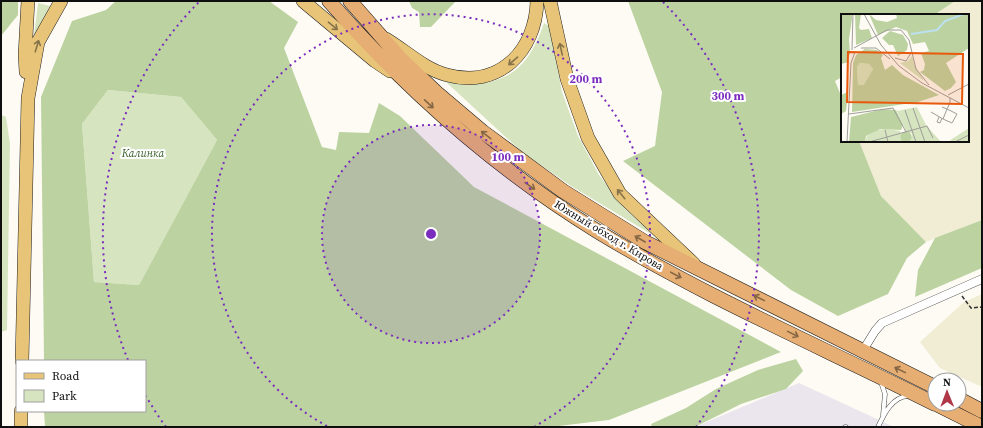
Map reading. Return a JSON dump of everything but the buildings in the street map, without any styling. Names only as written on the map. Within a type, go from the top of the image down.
[{"type":"highway","name":"Южный обход г. Кирова","points":[[329,1],[400,78],[487,153],[526,183],[596,230],[698,287],[927,400]]},
{"type":"highway","name":"Южный обход г. Кирова","points":[[350,1],[401,59],[437,93],[524,164],[600,215],[645,242],[775,306],[927,384]]},
{"type":"highway","points":[[967,403],[982,410]]},
{"type":"highway","name":"Южный обход г. Кирова","points":[[951,412],[982,427]]},
{"type":"main road","points":[[22,360],[28,98],[25,55],[28,1]]},
{"type":"main road","points":[[48,1],[56,1]]},
{"type":"main road","points":[[28,98],[38,42],[61,1]]},
{"type":"main road","points":[[303,1],[375,61],[400,78]]},
{"type":"main road","points":[[382,37],[437,71],[459,77],[488,75],[497,72],[514,61],[528,43],[536,23],[537,1]]},
{"type":"main road","points":[[550,1],[567,79],[588,138],[620,194],[700,269]]},
{"type":"main road","points":[[21,412],[21,427]]},
{"type":"street","points":[[862,352],[875,331],[882,324],[982,279]]},
{"type":"lane","points":[[878,376],[885,394],[883,417]]},
{"type":"lane","points":[[878,427],[890,405],[900,397],[920,396]]},
{"type":"path","points":[[958,289],[971,308],[982,307]]},
{"type":"shaded area","points":[[955,1],[982,1],[982,220],[926,242],[881,196],[859,142],[969,142],[969,14],[936,14]]},
{"type":"shaded area","points":[[982,294],[982,387],[967,380],[967,372],[949,372],[940,368],[920,342],[964,302]]},
{"type":"shaded area","points":[[799,383],[894,427],[695,427]]},
{"type":"green space","points":[[1,1],[18,1],[18,15],[1,36]]},
{"type":"green space","points":[[116,1],[269,1],[298,22],[284,48],[322,147],[336,150],[339,132],[369,133],[379,103],[400,116],[474,187],[781,352],[609,420],[550,427],[45,427],[44,412],[146,412],[146,360],[44,360],[41,97],[72,21],[106,10]],"holes":[[[108,90],[181,97],[217,140],[139,285],[94,282],[82,124]]]},
{"type":"green space","points":[[409,1],[456,1],[431,27],[420,27],[419,12],[412,8]]},
{"type":"green space","points":[[628,1],[955,1],[936,14],[841,14],[841,78],[835,81],[841,96],[841,142],[859,142],[881,196],[926,242],[907,258],[888,294],[838,316],[791,290],[623,161],[655,146],[662,92]]},
{"type":"green space","points":[[38,3],[50,6],[34,36]]},
{"type":"green space","points":[[544,23],[549,26],[562,92],[578,136],[599,175],[625,209],[656,237],[571,186],[522,152],[446,82],[481,83],[496,80],[508,75],[519,67],[529,56]]},
{"type":"green space","name":"Калинка","points":[[108,90],[181,97],[217,140],[139,285],[94,282],[82,124]]},
{"type":"green space","points":[[1,115],[6,117],[10,144],[7,330],[1,332]]},
{"type":"green space","points":[[982,220],[982,268],[915,297],[918,270],[935,238]]},
{"type":"green space","points":[[796,359],[803,371],[786,389],[741,404],[693,427],[652,427],[651,424],[686,408],[716,389],[758,370]]}]
